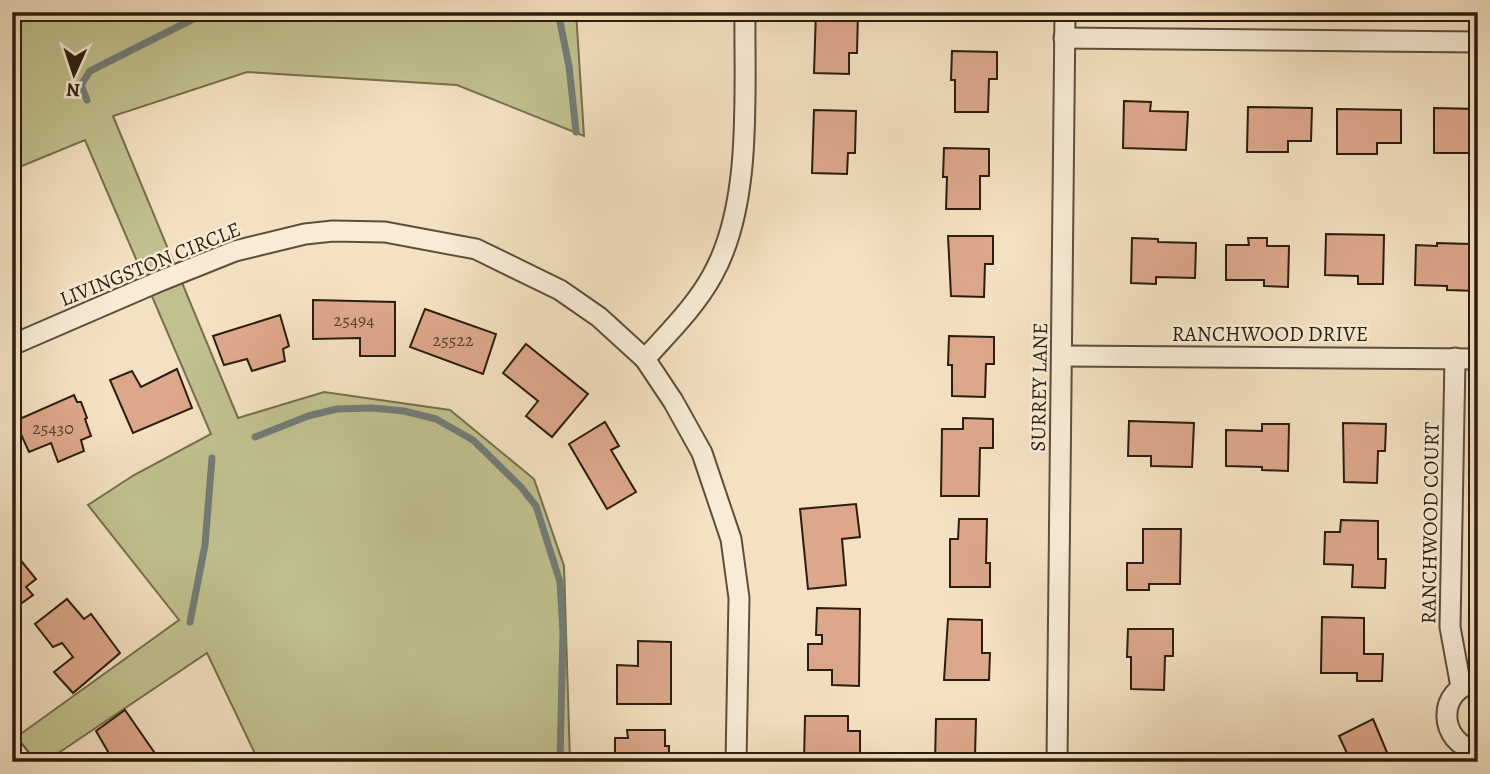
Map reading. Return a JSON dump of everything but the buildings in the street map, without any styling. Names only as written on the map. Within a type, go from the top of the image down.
[{"type":"street","points":[[645,359],[689,309],[713,275],[737,206],[743,160],[745,12]]},
{"type":"street","name":"SURREY LANE","points":[[1057,762],[1065,12]]},
{"type":"street","points":[[1064,38],[1478,42]]},
{"type":"street","name":"LIVINGSTON CIRCLE","points":[[12,345],[235,251],[305,234],[358,230],[386,232],[476,249],[560,290],[599,317],[645,359],[673,401],[702,453],[731,539],[739,598],[736,762]]},
{"type":"street","name":"RANCHWOOD DRIVE","points":[[1062,356],[1478,359]]},
{"type":"street","name":"RANCHWOOD COURT","points":[[1455,358],[1450,628],[1470,685],[1453,695],[1446,718],[1455,739],[1464,747],[1478,751]]},
{"type":"street","points":[[12,748],[23,762]]},
{"type":"green space","points":[[12,12],[576,12],[584,136],[457,85],[247,72],[113,116],[238,418],[324,392],[450,410],[534,479],[564,566],[570,762],[259,762],[207,653],[45,762],[12,762],[12,723],[22,733],[179,620],[88,505],[134,475],[211,434],[85,140],[12,170]]},
{"type":"waterway","points":[[87,100],[81,85],[90,71],[207,12]]},
{"type":"waterway","points":[[558,12],[569,66],[576,132]]},
{"type":"waterway","points":[[255,437],[308,416],[337,409],[404,411],[436,419],[473,440],[521,487],[536,506],[560,582],[563,632],[560,762]]},
{"type":"waterway","points":[[190,622],[205,545],[212,458]]}]
